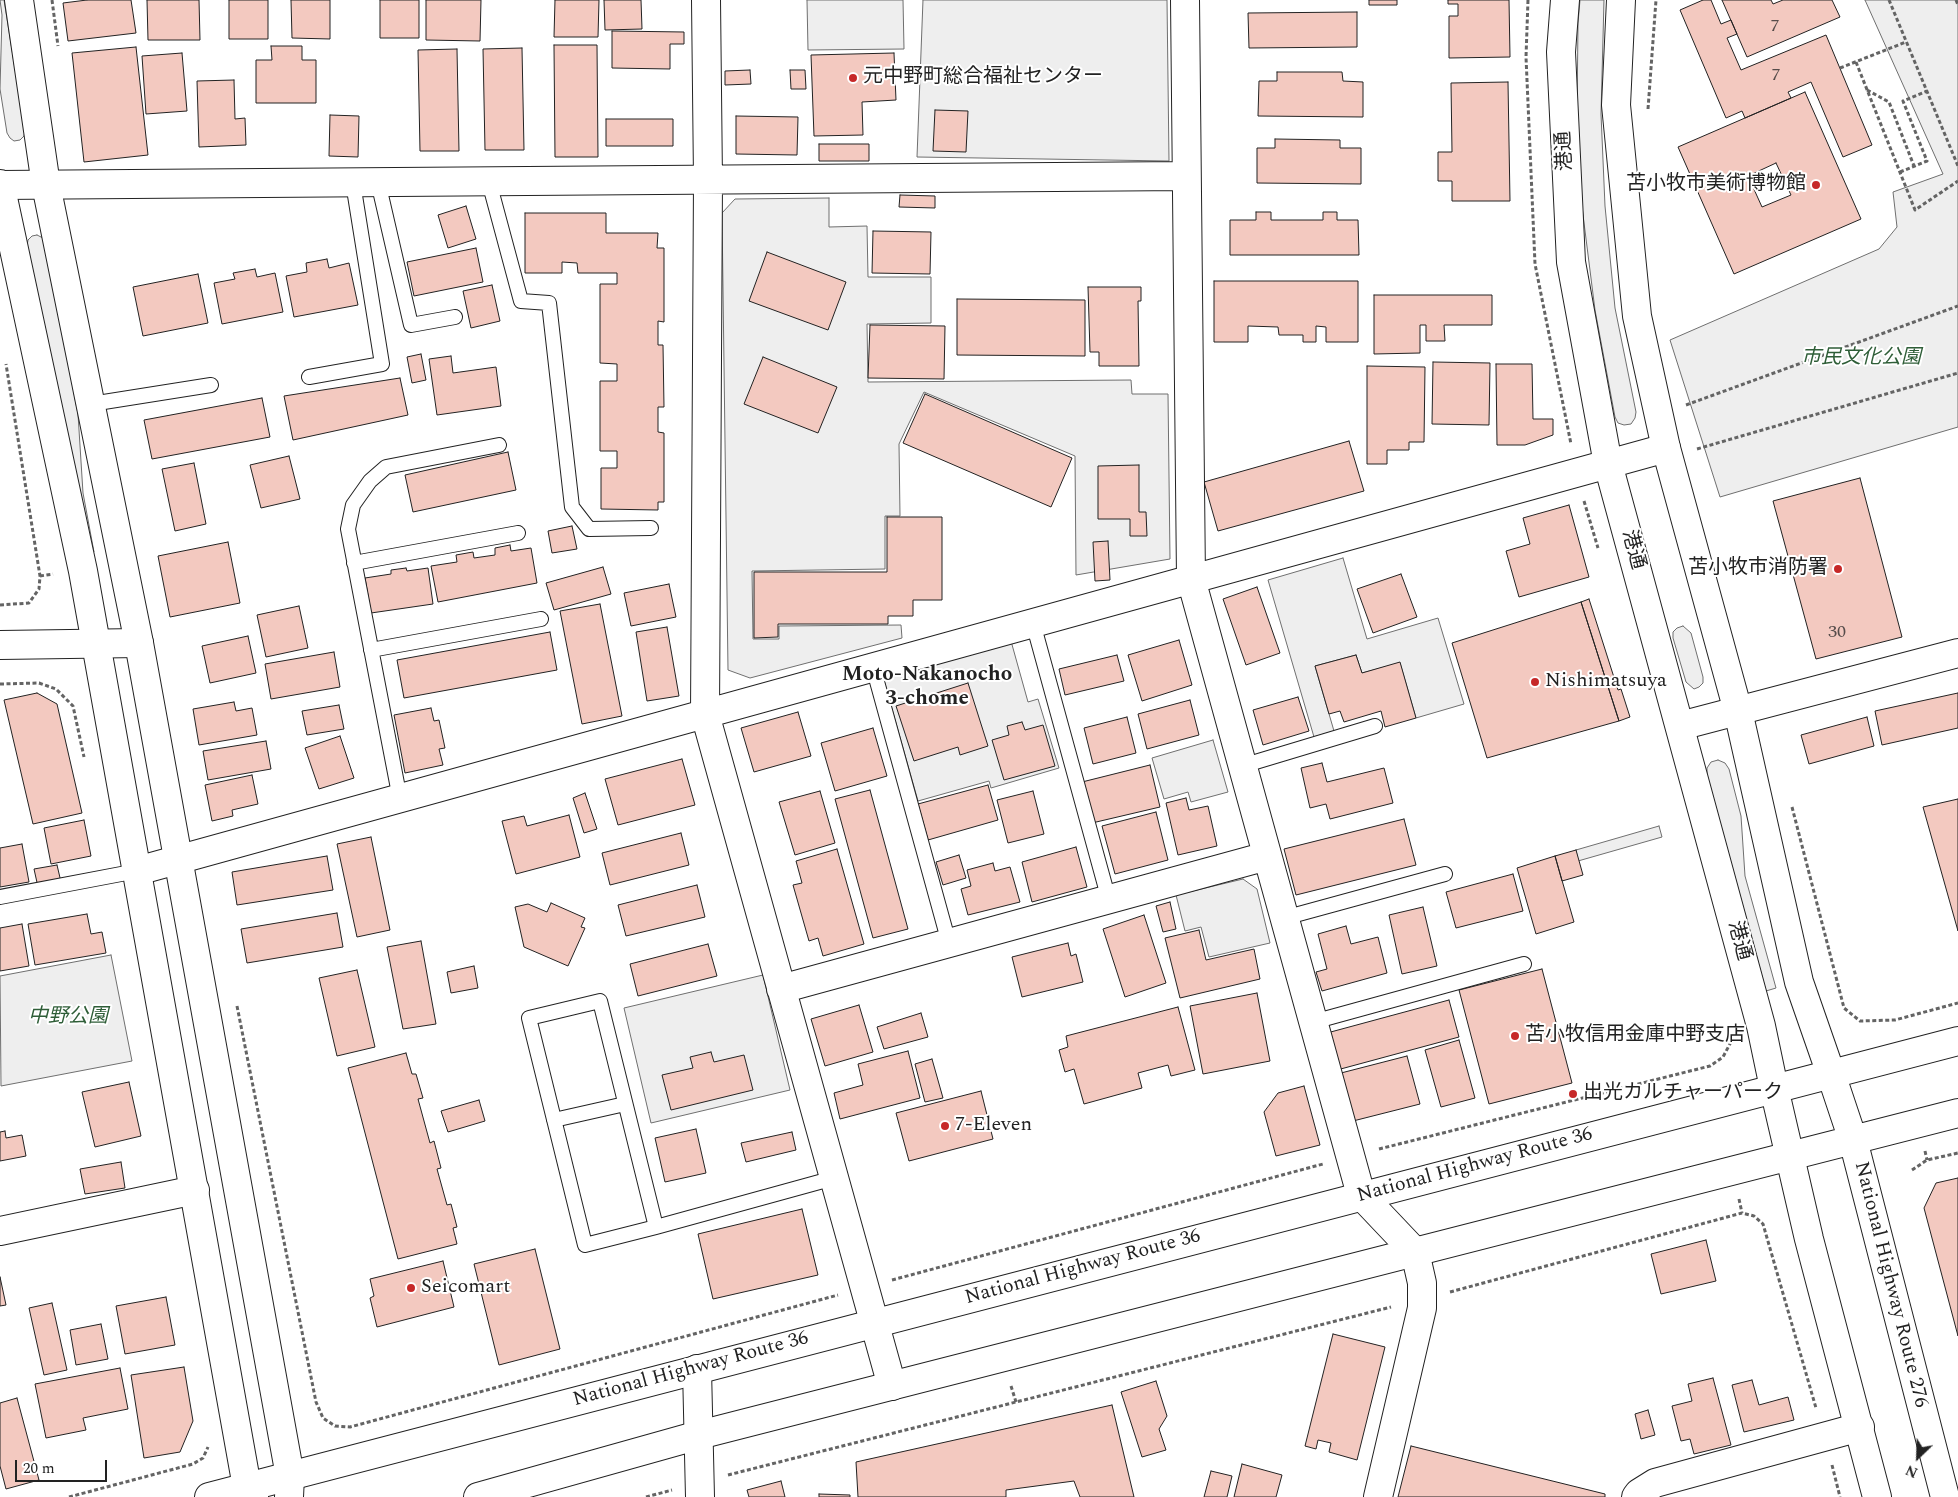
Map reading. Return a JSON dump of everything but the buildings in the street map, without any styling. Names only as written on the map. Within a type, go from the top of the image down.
[{"type":"main road","points":[[19,0],[46,185],[139,644],[290,1486]]},
{"type":"main road","points":[[706,0],[708,180],[705,714],[892,1386]]},
{"type":"main road","points":[[1185,0],[1191,579],[1361,1195],[1415,1252],[1422,1282],[1422,1308],[1378,1497]]},
{"type":"main road","name":"港通","points":[[1565,0],[1561,52],[1571,262],[1608,464],[1761,1026],[1774,1088]]},
{"type":"main road","points":[[1621,0],[1616,105],[1637,316],[1678,449],[1799,982],[1832,1074]]},
{"type":"main road","points":[[250,1492],[83,571],[0,185],[1186,176]]},
{"type":"main road","points":[[136,871],[1608,464],[1678,449]]},
{"type":"main road","points":[[0,645],[139,644]]},
{"type":"main road","points":[[1680,726],[1958,653]]},
{"type":"main road","points":[[781,989],[1267,856]]},
{"type":"main road","name":"National Highway Route 36","points":[[209,1497],[290,1486],[697,1369],[1958,1041]]},
{"type":"main road","name":"National Highway Route 276","points":[[1832,1074],[1853,1140],[1944,1497]]},
{"type":"main road","points":[[1774,1088],[1809,1239],[1877,1497]]},
{"type":"main road","points":[[478,1497],[699,1435],[1958,1113]]},
{"type":"main road","points":[[0,1231],[195,1190]]},
{"type":"main road","points":[[697,1369],[700,1497]]},
{"type":"main road","points":[[1636,1497],[1655,1483],[1860,1427]]},
{"type":"lane","points":[[366,182],[411,326],[455,317]]},
{"type":"lane","points":[[309,377],[382,364],[366,182]]},
{"type":"lane","points":[[489,182],[521,301],[549,303],[572,507],[589,529],[651,528]]},
{"type":"lane","points":[[91,404],[212,385]]},
{"type":"lane","points":[[400,799],[348,529],[352,505],[370,481],[386,467],[500,445]]},
{"type":"lane","points":[[354,563],[518,533]]},
{"type":"lane","points":[[371,650],[541,619]]},
{"type":"lane","points":[[1033,623],[1109,900]]},
{"type":"lane","points":[[873,667],[949,943]]},
{"type":"lane","points":[[1242,766],[1375,726]]},
{"type":"lane","points":[[0,897],[136,871]]},
{"type":"lane","points":[[1284,918],[1445,874]]},
{"type":"lane","points":[[1313,1022],[1524,964]]},
{"type":"lane","points":[[656,1228],[600,1001],[529,1018],[586,1245],[656,1228],[834,1178]]},
{"type":"lane","points":[[554,1120],[626,1104]]},
{"type":"path","points":[[52,0],[59,49]]},
{"type":"path","points":[[1528,0],[1526,57],[1536,264],[1576,473],[1598,548]]},
{"type":"path","points":[[1648,117],[1656,0]]},
{"type":"path","points":[[1889,0],[1958,166]]},
{"type":"path","points":[[1956,0],[1958,5]]},
{"type":"path","points":[[1840,68],[1906,42]]},
{"type":"path","points":[[1856,62],[1915,210],[1958,181]]},
{"type":"path","points":[[1867,90],[1890,102],[1914,166]]},
{"type":"path","points":[[1900,172],[1927,161],[1903,101],[1927,91]]},
{"type":"path","points":[[1686,405],[1958,306]]},
{"type":"path","points":[[0,605],[29,603],[39,590],[40,576],[5,356]]},
{"type":"path","points":[[1678,449],[1958,373]]},
{"type":"path","points":[[0,684],[39,683],[56,689],[73,706],[85,763]]},
{"type":"path","points":[[1790,799],[1844,1008],[1860,1021],[1895,1020],[1958,1003]]},
{"type":"path","points":[[236,996],[316,1402],[323,1418],[335,1426],[350,1427],[1350,1156],[1710,1066],[1723,1057],[1733,1038]]},
{"type":"path","points":[[1895,1020],[1904,1055]]},
{"type":"path","points":[[1919,1123],[1927,1160]]},
{"type":"path","points":[[1912,1170],[1927,1160],[1958,1154]]},
{"type":"path","points":[[726,1476],[1422,1299],[1742,1213],[1754,1216],[1763,1224],[1825,1436],[1840,1497]]},
{"type":"path","points":[[69,1497],[193,1464],[203,1458],[208,1449],[207,1440]]},
{"type":"green space","points":[[0,0],[4,0],[25,131],[24,136],[20,140],[14,141],[7,133],[0,89],[2,15]]},
{"type":"green space","points":[[807,0],[903,0],[904,49],[808,50]]},
{"type":"green space","points":[[923,0],[1167,0],[1169,161],[917,157]]},
{"type":"green space","points":[[1580,0],[1604,0],[1601,114],[1605,206],[1615,308],[1636,412],[1631,424],[1624,425],[1618,423],[1615,417],[1595,310],[1582,207],[1577,113]]},
{"type":"green space","name":"市民文化公園","points":[[1865,0],[1958,0],[1958,427],[1720,497],[1670,340],[1879,249],[1897,227],[1893,192],[1943,174]]},
{"type":"green space","points":[[829,198],[829,227],[867,226],[868,277],[931,277],[931,323],[867,324],[868,382],[1131,380],[1132,394],[1168,394],[1170,559],[1076,575],[1075,456],[924,392],[899,444],[900,516],[885,516],[885,569],[752,571],[753,639],[779,639],[779,626],[901,625],[902,638],[750,678],[728,670],[722,213],[735,199]]},
{"type":"green space","points":[[37,235],[43,238],[45,242],[78,414],[83,493],[94,552],[86,553],[27,246],[28,240],[32,236]]},
{"type":"green space","points":[[1343,558],[1367,639],[1438,618],[1464,704],[1416,718],[1400,663],[1362,673],[1356,655],[1315,666],[1334,731],[1314,737],[1268,580]]},
{"type":"green space","points":[[1683,626],[1691,633],[1703,677],[1703,683],[1694,689],[1686,682],[1673,638],[1673,632]]},
{"type":"green space","points":[[1011,641],[1028,702],[1038,699],[1059,768],[991,788],[989,781],[918,801],[883,677]]},
{"type":"green space","points":[[1213,740],[1228,792],[1191,802],[1188,792],[1164,799],[1152,758]]},
{"type":"green space","points":[[1718,760],[1725,763],[1729,769],[1741,816],[1745,876],[1776,988],[1766,991],[1707,775],[1707,768],[1711,762]]},
{"type":"green space","points":[[1659,826],[1662,837],[1578,861],[1576,850]]},
{"type":"green space","points":[[1243,879],[1257,889],[1270,943],[1209,957],[1201,927],[1185,931],[1176,895]]},
{"type":"green space","name":"中野公園","points":[[111,955],[132,1061],[1,1086],[0,976]]},
{"type":"green space","points":[[763,975],[790,1090],[651,1123],[624,1008]]},
{"type":"place","name":"元中野町総合福祉センター","points":[[853,78]]},
{"type":"place","name":"苫小牧市美術博物館","points":[[1816,185]]},
{"type":"place","name":"苫小牧市消防署","points":[[1838,569]]},
{"type":"place","name":"Nishimatsuya","points":[[1535,682]]},
{"type":"place","name":"苫小牧信用金庫中野支店","points":[[1515,1036]]},
{"type":"place","name":"出光カルチャーパーク","points":[[1573,1094]]},
{"type":"place","name":"7-Eleven","points":[[945,1126]]},
{"type":"place","name":"Seicomart","points":[[411,1288]]},
{"type":"district","name":"Moto-Nakanocho 3-chome","points":[[927,688]]}]
